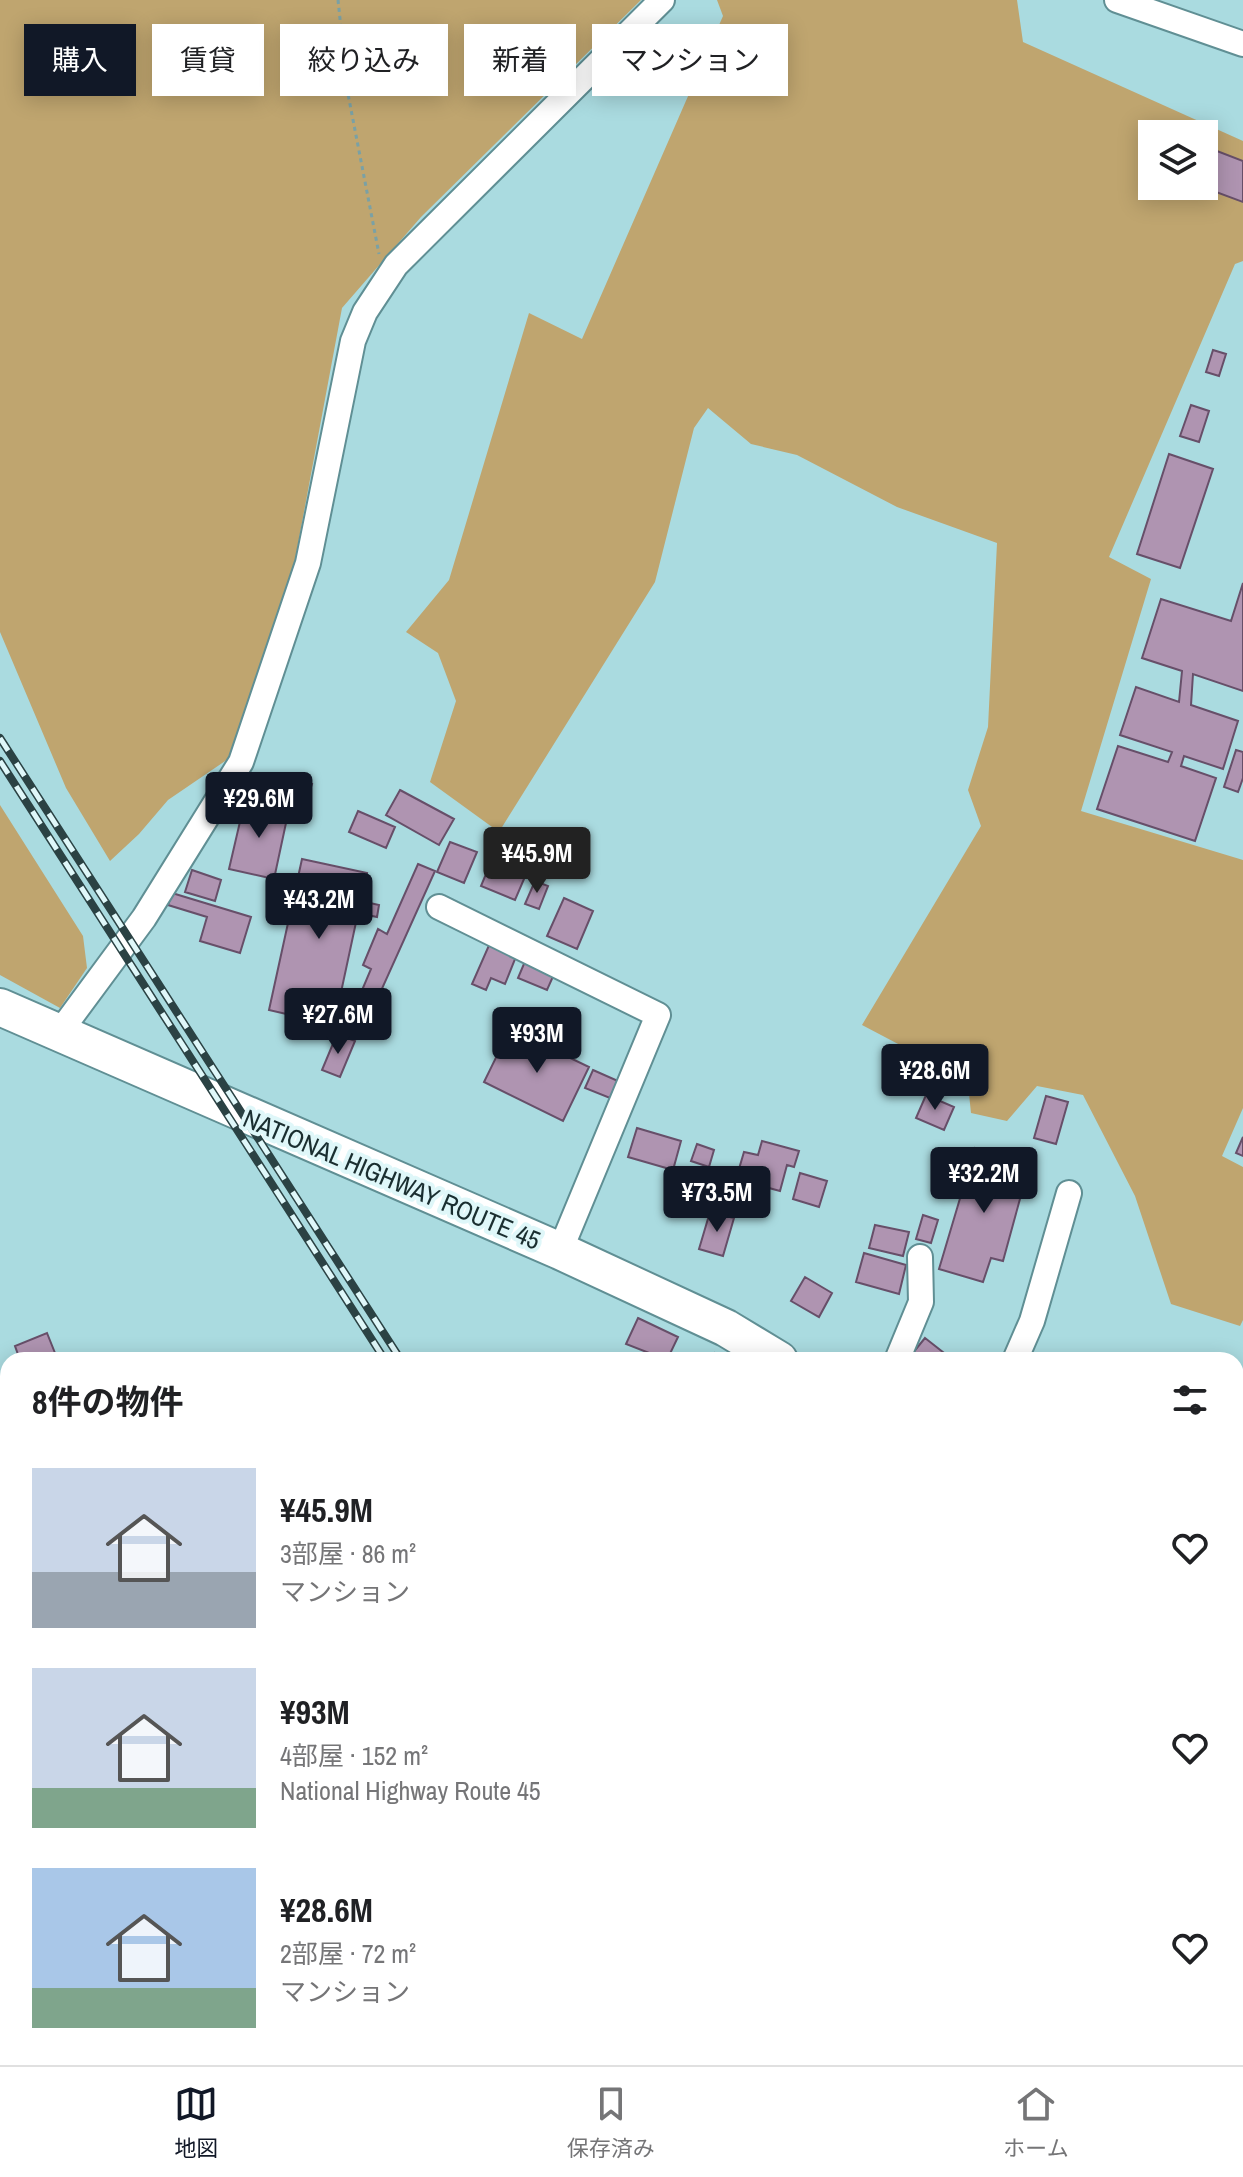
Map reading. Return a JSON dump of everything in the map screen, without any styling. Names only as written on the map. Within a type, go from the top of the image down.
[{"type":"highway","name":"NATIONAL HIGHWAY ROUTE 45","points":[[0,1007],[560,1251],[726,1328],[766,1352]]},
{"type":"street","points":[[59,1033],[144,918],[241,762],[308,563],[353,341],[365,312],[385,282],[451,209],[662,0]]},
{"type":"street","points":[[1117,0],[1243,44]]},
{"type":"street","points":[[439,907],[658,1015],[560,1251]]},
{"type":"street","points":[[1018,1352],[1032,1321],[1069,1193]]},
{"type":"street","points":[[900,1352],[921,1302],[920,1257]]},
{"type":"path","points":[[338,0],[348,94],[385,282]]},
{"type":"shaded area","points":[[0,0],[641,0],[617,24],[592,24],[592,48],[576,64],[576,24],[464,24],[464,96],[544,96],[421,217],[342,308],[295,560],[256,740],[168,800],[139,834],[110,861],[66,788],[0,632]]},
{"type":"shaded area","points":[[717,0],[1017,0],[1023,42],[1196,120],[1138,120],[1138,200],[1218,200],[1218,130],[1243,141],[1243,261],[1235,264],[1109,557],[1151,579],[1081,811],[1243,860],[1243,1108],[1222,1156],[1243,1167],[1243,1320],[1240,1326],[1171,1304],[1135,1196],[1083,1095],[1037,1086],[1007,1121],[971,1113],[965,1056],[919,1055],[862,1025],[981,826],[968,790],[988,727],[997,543],[897,507],[797,455],[751,444],[708,408],[694,428],[655,582],[499,832],[430,782],[456,701],[438,653],[406,632],[449,580],[529,313],[582,339],[688,96],[788,96],[788,24],[720,24],[723,16]]},
{"type":"shaded area","points":[[0,805],[83,936],[87,968],[60,1008],[0,975]]},
{"type":"building","points":[[1218,151],[1243,161],[1243,202],[1218,193]]},
{"type":"building","points":[[1213,350],[1226,354],[1219,376],[1206,372]]},
{"type":"building","points":[[1191,405],[1209,411],[1199,442],[1180,436]]},
{"type":"building","points":[[1169,454],[1213,469],[1180,568],[1137,554]]},
{"type":"building","points":[[1243,583],[1243,691],[1193,674],[1191,705],[1238,721],[1223,769],[1184,756],[1181,766],[1216,778],[1195,841],[1097,809],[1118,746],[1168,762],[1172,752],[1120,735],[1136,687],[1179,702],[1182,671],[1142,658],[1161,599],[1231,621]]},
{"type":"building","points":[[1236,750],[1243,752],[1243,778],[1238,792],[1224,787]]},
{"type":"building","points":[[289,777],[312,784],[304,809],[281,802]]},
{"type":"building","points":[[400,790],[454,819],[439,845],[386,815]]},
{"type":"building","points":[[261,794],[285,806],[277,821],[286,823],[274,879],[229,869],[242,813],[250,814]]},
{"type":"building","points":[[358,811],[395,827],[386,848],[349,832]]},
{"type":"building","points":[[450,842],[477,852],[464,883],[437,872]]},
{"type":"building","points":[[493,857],[527,872],[515,900],[481,886]]},
{"type":"building","points":[[302,859],[367,873],[361,901],[379,905],[377,917],[358,913],[334,1025],[269,1010]]},
{"type":"building","points":[[418,864],[435,871],[376,1002],[360,995],[371,969],[363,965],[378,929],[387,934]]},
{"type":"building","points":[[192,870],[221,880],[215,901],[185,892]]},
{"type":"building","points":[[535,881],[548,886],[539,909],[525,904]]},
{"type":"building","points":[[172,893],[251,917],[240,953],[200,941],[207,917],[168,905]]},
{"type":"building","points":[[564,898],[593,911],[577,949],[547,936]]},
{"type":"building","points":[[490,943],[517,954],[505,984],[491,978],[486,990],[472,984]]},
{"type":"building","points":[[526,959],[555,972],[547,990],[518,978]]},
{"type":"building","points":[[510,1029],[589,1067],[563,1121],[484,1082]]},
{"type":"building","points":[[337,1034],[355,1041],[340,1077],[322,1070]]},
{"type":"building","points":[[593,1070],[618,1081],[610,1098],[585,1088]]},
{"type":"building","points":[[926,1095],[954,1107],[944,1130],[916,1118]]},
{"type":"building","points":[[1046,1096],[1068,1102],[1056,1144],[1034,1138]]},
{"type":"building","points":[[637,1128],[681,1141],[673,1170],[628,1157]]},
{"type":"building","points":[[1243,1137],[1243,1156],[1236,1153]]},
{"type":"building","points":[[762,1141],[799,1151],[794,1167],[787,1165],[780,1191],[736,1179],[744,1152],[758,1155]]},
{"type":"building","points":[[697,1144],[714,1150],[709,1167],[691,1161]]},
{"type":"building","points":[[975,1148],[1029,1166],[1003,1261],[991,1258],[983,1282],[939,1269]]},
{"type":"building","points":[[800,1173],[827,1181],[819,1207],[793,1199]]},
{"type":"building","points":[[710,1212],[734,1218],[723,1256],[699,1249]]},
{"type":"building","points":[[923,1215],[938,1220],[931,1243],[916,1239]]},
{"type":"building","points":[[875,1225],[909,1232],[903,1256],[869,1248]]},
{"type":"building","points":[[864,1253],[906,1265],[899,1294],[856,1282]]},
{"type":"building","points":[[805,1277],[832,1293],[819,1317],[791,1301]]},
{"type":"building","points":[[638,1318],[678,1337],[671,1352],[646,1352],[626,1344]]},
{"type":"building","points":[[47,1333],[55,1352],[17,1352],[15,1346]]},
{"type":"building","points":[[925,1338],[943,1352],[914,1352]]},
{"type":"railway","points":[[0,738],[396,1352]]},
{"type":"railway","points":[[0,761],[380,1352]]}]
